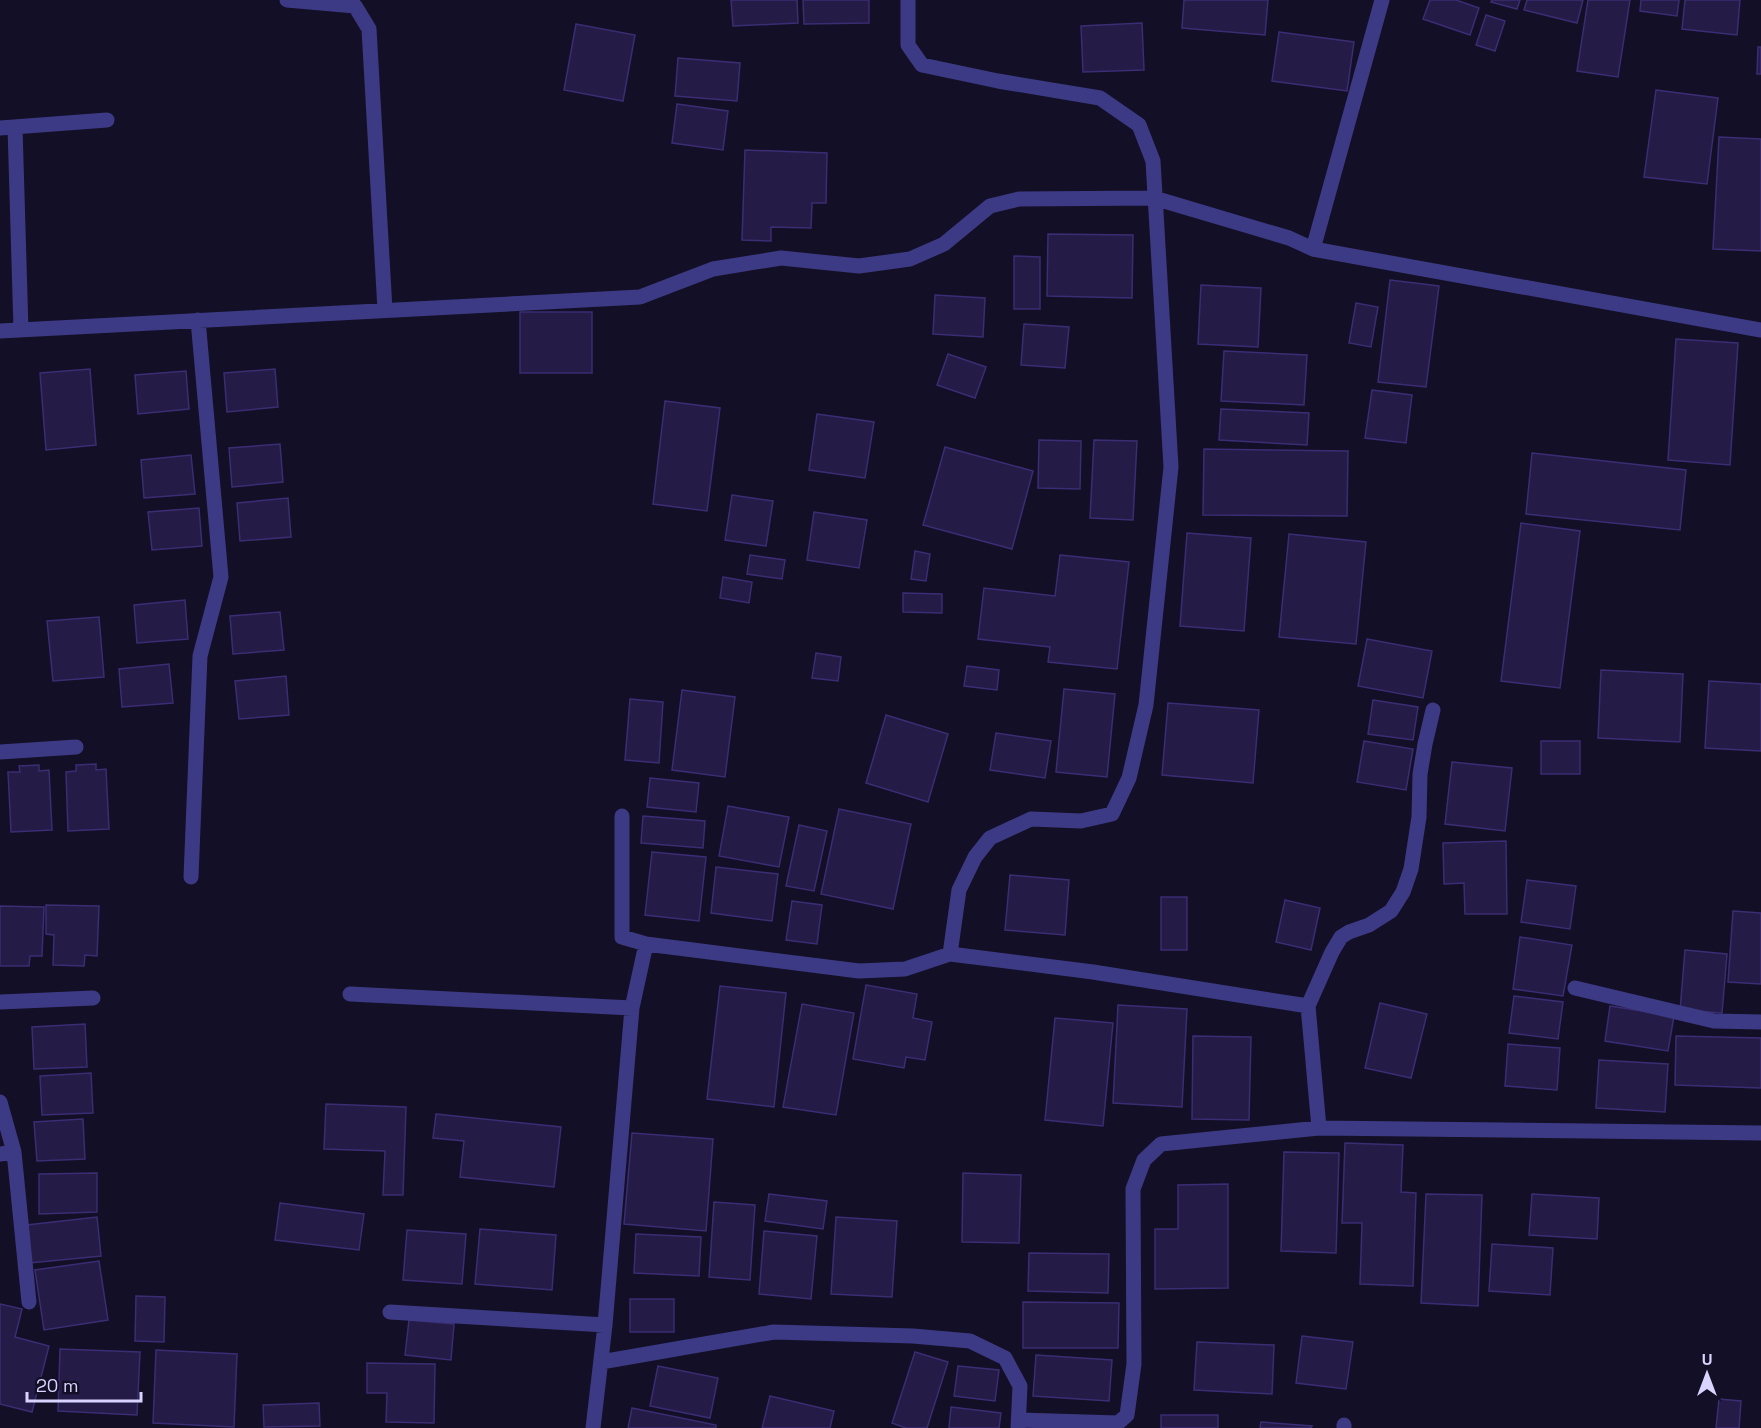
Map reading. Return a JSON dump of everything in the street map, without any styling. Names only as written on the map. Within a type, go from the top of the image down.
[{"type":"street","points":[[287,0],[355,6],[369,30],[385,310]]},
{"type":"street","points":[[908,0],[908,45],[922,65],[998,81],[1100,98],[1139,125],[1153,160],[1171,467],[1146,705],[1129,778],[1112,814],[1081,821],[1031,819],[990,838],[975,857],[959,890],[950,954]]},
{"type":"street","points":[[1314,249],[1382,0]]},
{"type":"street","points":[[21,330],[8,128],[107,120]]},
{"type":"street","points":[[0,331],[640,297],[713,269],[782,258],[859,266],[910,259],[944,244],[990,207],[1019,199],[1154,198],[1290,238],[1314,249],[1761,330]]},
{"type":"street","points":[[191,877],[200,656],[221,577],[198,321]]},
{"type":"street","points":[[1318,1128],[1308,1006],[1341,937],[1369,925],[1391,911],[1403,892],[1411,868],[1419,818],[1419,774],[1433,710]]},
{"type":"street","points":[[0,752],[76,747]]},
{"type":"street","points":[[622,816],[622,937],[646,944],[859,971],[905,969],[950,954],[1093,972],[1308,1006]]},
{"type":"street","points":[[593,1428],[605,1325],[633,1008],[646,944]]},
{"type":"street","points":[[1575,988],[1714,1021],[1761,1022]]},
{"type":"street","points":[[350,994],[633,1008]]},
{"type":"street","points":[[0,1002],[93,998]]},
{"type":"street","points":[[0,1102],[29,1302]]},
{"type":"street","points":[[601,1362],[774,1332],[913,1336],[969,1341],[1005,1358],[1020,1386],[1018,1424],[1118,1424],[1127,1415],[1134,1364],[1133,1188],[1144,1160],[1161,1144],[1318,1128],[1761,1134]]},
{"type":"street","points":[[390,1312],[605,1325]]},
{"type":"building","points":[[731,0],[797,0],[798,23],[733,26]]},
{"type":"building","points":[[803,0],[869,0],[869,23],[804,24]]},
{"type":"building","points":[[1184,0],[1268,0],[1265,35],[1182,28]]},
{"type":"building","points":[[1430,0],[1456,0],[1479,8],[1470,35],[1423,19]]},
{"type":"building","points":[[1492,0],[1520,0],[1517,9],[1491,2]]},
{"type":"building","points":[[1527,0],[1583,0],[1577,23],[1524,10]]},
{"type":"building","points":[[1588,0],[1630,0],[1618,77],[1577,71]]},
{"type":"building","points":[[1641,0],[1679,0],[1677,16],[1640,11]]},
{"type":"building","points":[[1685,0],[1740,0],[1737,35],[1682,29]]},
{"type":"building","points":[[1486,15],[1505,21],[1495,51],[1476,45]]},
{"type":"building","points":[[1142,23],[1144,70],[1083,72],[1081,26]]},
{"type":"building","points":[[576,24],[635,35],[623,101],[564,90]]},
{"type":"building","points":[[1279,32],[1354,42],[1347,91],[1272,81]]},
{"type":"building","points":[[1758,47],[1761,47],[1761,74],[1757,74]]},
{"type":"building","points":[[678,58],[740,63],[737,101],[675,96]]},
{"type":"building","points":[[1656,90],[1718,98],[1707,184],[1644,177]]},
{"type":"building","points":[[677,104],[728,111],[723,150],[672,143]]},
{"type":"building","points":[[1719,137],[1761,139],[1761,251],[1713,249]]},
{"type":"building","points":[[745,150],[827,153],[826,203],[812,203],[811,228],[771,227],[771,241],[742,240]]},
{"type":"building","points":[[1048,234],[1133,235],[1132,298],[1047,296]]},
{"type":"building","points":[[1014,256],[1040,257],[1040,309],[1014,309]]},
{"type":"building","points":[[1390,280],[1439,286],[1426,387],[1378,382]]},
{"type":"building","points":[[1201,285],[1261,288],[1258,347],[1198,344]]},
{"type":"building","points":[[935,295],[985,298],[983,337],[933,334]]},
{"type":"building","points":[[1356,303],[1378,307],[1371,347],[1349,343]]},
{"type":"building","points":[[520,312],[592,312],[592,373],[520,373]]},
{"type":"building","points":[[1024,324],[1069,327],[1065,368],[1021,365]]},
{"type":"building","points":[[1676,339],[1738,343],[1730,465],[1668,460]]},
{"type":"building","points":[[1224,351],[1307,355],[1304,405],[1221,401]]},
{"type":"building","points":[[948,354],[986,367],[975,398],[937,385]]},
{"type":"building","points":[[90,369],[96,445],[46,450],[40,373]]},
{"type":"building","points":[[275,369],[278,407],[227,412],[224,373]]},
{"type":"building","points":[[186,371],[189,409],[138,414],[135,375]]},
{"type":"building","points":[[1372,390],[1412,395],[1406,443],[1365,438]]},
{"type":"building","points":[[665,401],[720,408],[707,511],[653,504]]},
{"type":"building","points":[[1221,409],[1309,413],[1307,445],[1219,440]]},
{"type":"building","points":[[817,414],[874,422],[865,478],[809,470]]},
{"type":"building","points":[[1039,440],[1081,441],[1080,489],[1038,488]]},
{"type":"building","points":[[1094,440],[1137,441],[1133,520],[1090,518]]},
{"type":"building","points":[[280,444],[283,482],[232,487],[229,448]]},
{"type":"building","points":[[945,447],[1033,471],[1012,549],[923,525]]},
{"type":"building","points":[[1204,449],[1348,451],[1347,516],[1203,515]]},
{"type":"building","points":[[1532,453],[1686,470],[1680,530],[1526,514]]},
{"type":"building","points":[[191,455],[195,494],[144,498],[141,460]]},
{"type":"building","points":[[732,495],[773,501],[766,546],[725,540]]},
{"type":"building","points":[[288,498],[291,537],[240,541],[237,503]]},
{"type":"building","points":[[199,508],[202,546],[152,550],[148,512]]},
{"type":"building","points":[[814,512],[867,520],[859,568],[807,560]]},
{"type":"building","points":[[1521,523],[1580,531],[1560,688],[1501,681]]},
{"type":"building","points":[[1187,533],[1251,538],[1244,631],[1180,626]]},
{"type":"building","points":[[1289,534],[1366,542],[1356,644],[1279,637]]},
{"type":"building","points":[[915,551],[930,554],[926,581],[911,579]]},
{"type":"building","points":[[750,555],[785,560],[782,579],[747,574]]},
{"type":"building","points":[[1060,555],[1129,562],[1117,669],[1048,662],[1050,647],[978,639],[984,588],[1055,596]]},
{"type":"building","points":[[723,577],[752,582],[749,603],[720,598]]},
{"type":"building","points":[[903,593],[942,594],[942,613],[903,612]]},
{"type":"building","points":[[185,600],[188,639],[137,643],[134,605]]},
{"type":"building","points":[[280,612],[284,650],[233,654],[230,616]]},
{"type":"building","points":[[99,617],[104,677],[53,681],[47,621]]},
{"type":"building","points":[[1367,639],[1432,651],[1423,698],[1358,686]]},
{"type":"building","points":[[816,653],[841,657],[838,681],[812,678]]},
{"type":"building","points":[[169,664],[173,703],[122,707],[119,669]]},
{"type":"building","points":[[967,666],[999,670],[997,690],[964,686]]},
{"type":"building","points":[[1601,670],[1683,674],[1680,742],[1598,738]]},
{"type":"building","points":[[286,676],[289,715],[239,719],[235,681]]},
{"type":"building","points":[[1709,681],[1761,684],[1761,751],[1705,748]]},
{"type":"building","points":[[1064,689],[1115,694],[1107,777],[1056,772]]},
{"type":"building","points":[[682,690],[735,697],[725,777],[672,770]]},
{"type":"building","points":[[630,699],[663,702],[659,763],[625,760]]},
{"type":"building","points":[[1373,700],[1418,707],[1413,740],[1368,734]]},
{"type":"building","points":[[1168,703],[1259,710],[1253,783],[1162,775]]},
{"type":"building","points":[[886,715],[948,734],[928,802],[866,783]]},
{"type":"building","points":[[996,733],[1051,741],[1045,778],[990,770]]},
{"type":"building","points":[[1364,741],[1413,749],[1406,790],[1357,782]]},
{"type":"building","points":[[1541,741],[1580,741],[1580,774],[1541,774]]},
{"type":"building","points":[[1452,762],[1512,768],[1505,831],[1445,824]]},
{"type":"building","points":[[96,764],[96,770],[106,769],[109,829],[68,831],[66,772],[76,771],[76,765]]},
{"type":"building","points":[[39,765],[39,771],[49,770],[52,830],[11,832],[8,772],[20,772],[19,766]]},
{"type":"building","points":[[650,778],[699,783],[696,812],[647,807]]},
{"type":"building","points":[[728,806],[789,817],[779,867],[719,856]]},
{"type":"building","points":[[839,809],[911,824],[893,909],[821,894]]},
{"type":"building","points":[[643,816],[705,821],[703,848],[641,843]]},
{"type":"building","points":[[799,825],[827,831],[814,891],[786,886]]},
{"type":"building","points":[[1506,841],[1507,914],[1465,914],[1464,883],[1444,884],[1443,843]]},
{"type":"building","points":[[652,852],[706,857],[699,921],[645,915]]},
{"type":"building","points":[[716,867],[778,874],[772,921],[711,913]]},
{"type":"building","points":[[1010,875],[1069,880],[1065,935],[1005,930]]},
{"type":"building","points":[[1527,880],[1576,886],[1570,929],[1521,922]]},
{"type":"building","points":[[1161,897],[1187,897],[1187,950],[1161,950]]},
{"type":"building","points":[[1285,900],[1320,908],[1311,950],[1276,942]]},
{"type":"building","points":[[792,901],[822,905],[817,944],[786,940]]},
{"type":"building","points":[[46,905],[99,906],[97,956],[85,955],[84,966],[53,965],[54,935],[46,934]]},
{"type":"building","points":[[0,906],[44,907],[42,956],[30,956],[29,966],[0,966]]},
{"type":"building","points":[[1733,911],[1761,913],[1761,984],[1728,982]]},
{"type":"building","points":[[1520,937],[1572,945],[1563,996],[1513,989]]},
{"type":"building","points":[[1685,950],[1727,954],[1722,1013],[1680,1010]]},
{"type":"building","points":[[866,985],[917,994],[913,1018],[932,1022],[925,1060],[906,1057],[904,1068],[853,1059]]},
{"type":"building","points":[[720,986],[786,993],[774,1107],[707,1099]]},
{"type":"building","points":[[1514,996],[1563,1002],[1558,1039],[1509,1033]]},
{"type":"building","points":[[1380,1003],[1427,1014],[1411,1078],[1365,1068]]},
{"type":"building","points":[[802,1004],[854,1013],[836,1115],[783,1107]]},
{"type":"building","points":[[1118,1005],[1187,1009],[1182,1107],[1113,1103]]},
{"type":"building","points":[[1610,1006],[1674,1016],[1668,1051],[1605,1041]]},
{"type":"building","points":[[1055,1018],[1113,1023],[1103,1126],[1045,1120]]},
{"type":"building","points":[[85,1024],[87,1067],[34,1069],[32,1027]]},
{"type":"building","points":[[1193,1036],[1251,1037],[1249,1120],[1192,1119]]},
{"type":"building","points":[[1676,1036],[1761,1038],[1761,1088],[1675,1085]]},
{"type":"building","points":[[1508,1044],[1560,1048],[1557,1090],[1505,1086]]},
{"type":"building","points":[[1599,1060],[1668,1064],[1665,1112],[1596,1108]]},
{"type":"building","points":[[91,1073],[93,1113],[42,1115],[40,1076]]},
{"type":"building","points":[[326,1104],[406,1107],[403,1195],[383,1195],[385,1151],[324,1149]]},
{"type":"building","points":[[436,1114],[561,1127],[554,1187],[460,1177],[464,1141],[433,1138]]},
{"type":"building","points":[[83,1119],[85,1159],[37,1161],[34,1122]]},
{"type":"building","points":[[632,1133],[713,1139],[706,1231],[624,1224]]},
{"type":"building","points":[[1345,1143],[1403,1145],[1401,1192],[1416,1193],[1413,1286],[1360,1284],[1362,1223],[1342,1223]]},
{"type":"building","points":[[1284,1152],[1339,1153],[1336,1253],[1281,1251]]},
{"type":"building","points":[[97,1173],[97,1212],[39,1214],[39,1174]]},
{"type":"building","points":[[963,1173],[1021,1175],[1019,1243],[962,1242]]},
{"type":"building","points":[[1228,1184],[1228,1288],[1155,1289],[1155,1229],[1178,1229],[1178,1185]]},
{"type":"building","points":[[769,1194],[827,1201],[823,1229],[765,1221]]},
{"type":"building","points":[[1426,1194],[1482,1195],[1478,1306],[1421,1303]]},
{"type":"building","points":[[1532,1194],[1599,1198],[1597,1239],[1529,1235]]},
{"type":"building","points":[[714,1202],[755,1205],[750,1280],[709,1277]]},
{"type":"building","points":[[280,1203],[364,1214],[359,1250],[275,1240]]},
{"type":"building","points":[[97,1217],[101,1256],[30,1263],[27,1225]]},
{"type":"building","points":[[836,1217],[897,1221],[892,1297],[831,1294]]},
{"type":"building","points":[[480,1229],[556,1235],[552,1290],[475,1284]]},
{"type":"building","points":[[407,1230],[466,1234],[462,1284],[403,1280]]},
{"type":"building","points":[[764,1231],[817,1236],[811,1299],[759,1294]]},
{"type":"building","points":[[636,1234],[701,1237],[699,1276],[634,1273]]},
{"type":"building","points":[[1492,1244],[1553,1248],[1550,1295],[1489,1291]]},
{"type":"building","points":[[1029,1253],[1109,1254],[1108,1293],[1028,1291]]},
{"type":"building","points":[[99,1261],[108,1320],[44,1330],[35,1270]]},
{"type":"building","points":[[136,1296],[165,1297],[164,1342],[135,1341]]},
{"type":"building","points":[[630,1299],[674,1299],[674,1332],[630,1332]]},
{"type":"building","points":[[1023,1302],[1119,1303],[1118,1348],[1023,1348]]},
{"type":"building","points":[[0,1304],[22,1309],[15,1337],[49,1346],[32,1412],[0,1404]]},
{"type":"building","points":[[409,1320],[454,1324],[451,1360],[405,1355]]},
{"type":"building","points":[[1302,1336],[1353,1342],[1346,1389],[1296,1383]]},
{"type":"building","points":[[1197,1342],[1274,1345],[1272,1394],[1194,1390]]},
{"type":"building","points":[[60,1349],[140,1352],[137,1415],[58,1411]]},
{"type":"building","points":[[156,1350],[237,1354],[234,1427],[153,1423]]},
{"type":"building","points":[[915,1352],[948,1362],[927,1428],[906,1428],[892,1423]]},
{"type":"building","points":[[1036,1355],[1112,1360],[1109,1401],[1033,1396]]},
{"type":"building","points":[[367,1363],[435,1364],[434,1423],[386,1422],[387,1393],[367,1393]]},
{"type":"building","points":[[658,1366],[718,1378],[710,1418],[650,1406]]},
{"type":"building","points":[[958,1366],[999,1370],[995,1401],[954,1396]]},
{"type":"building","points":[[770,1396],[834,1411],[830,1428],[762,1428]]},
{"type":"building","points":[[1719,1399],[1741,1401],[1739,1428],[1716,1428]]},
{"type":"building","points":[[319,1403],[320,1426],[264,1427],[263,1405]]},
{"type":"building","points":[[951,1407],[1001,1413],[999,1428],[949,1428]]},
{"type":"building","points":[[632,1408],[716,1425],[716,1428],[628,1428]]},
{"type":"building","points":[[1161,1415],[1218,1415],[1218,1428],[1161,1428]]},
{"type":"building","points":[[1261,1422],[1312,1426],[1311,1428],[1260,1428]]}]
